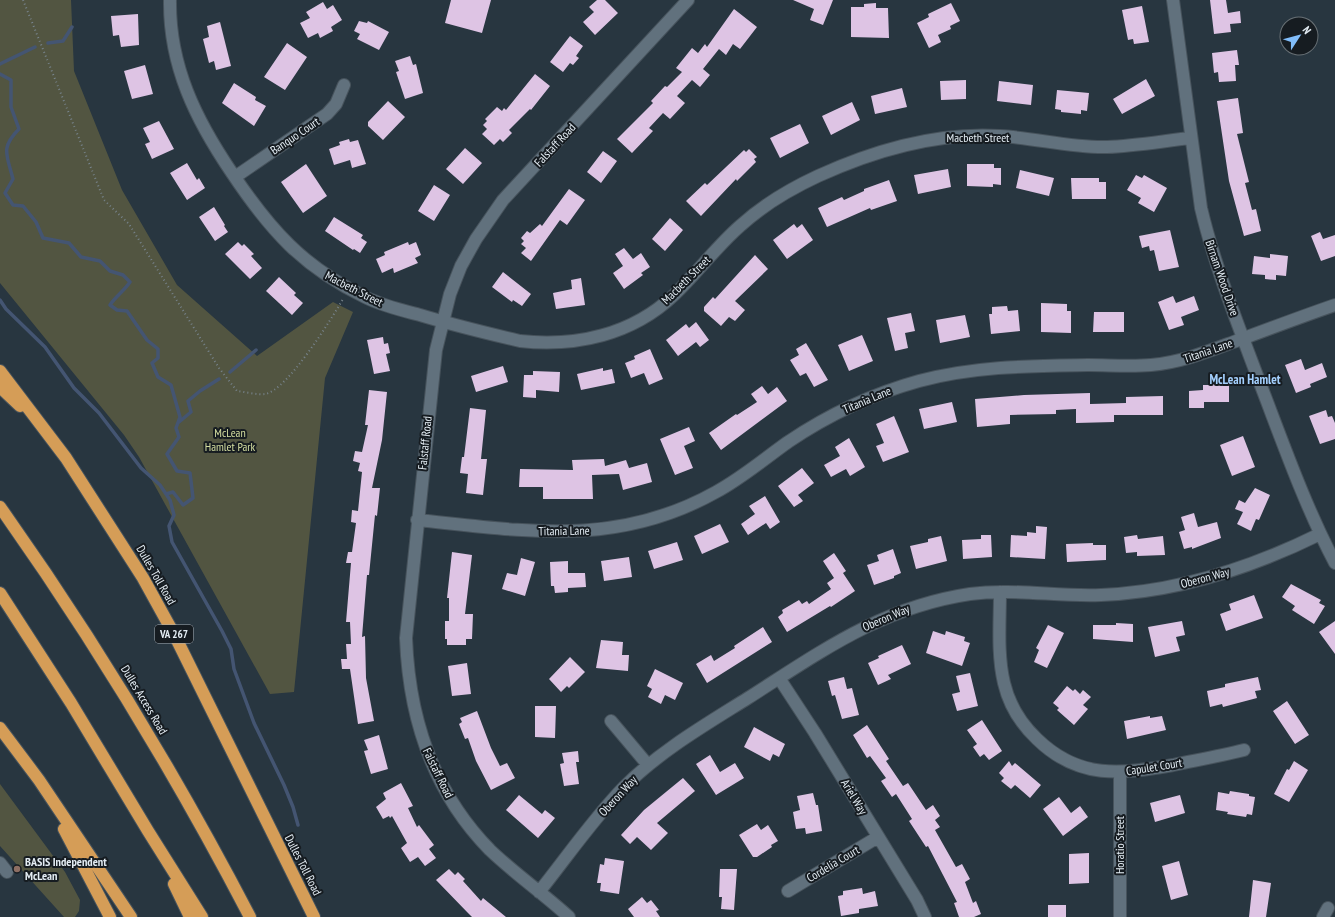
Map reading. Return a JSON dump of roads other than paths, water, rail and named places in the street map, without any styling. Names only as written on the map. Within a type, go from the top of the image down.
[{"type":"highway","name":"Dulles Toll Road","points":[[0,371],[50,435],[86,487],[143,578],[175,636],[277,846],[314,917]]},
{"type":"highway","points":[[0,387],[50,435]]},
{"type":"highway","name":"Dulles Access Road","points":[[0,507],[43,567],[106,663],[181,790],[250,917]]},
{"type":"highway","points":[[0,593],[75,709],[148,831],[202,917]]},
{"type":"highway","points":[[0,728],[39,780],[131,917]]},
{"type":"highway","points":[[39,780],[110,917]]},
{"type":"highway","points":[[148,831],[190,917]]},
{"type":"highway","points":[[277,846],[306,917]]},
{"type":"street","name":"Macbeth Street","points":[[170,0],[172,34],[184,86],[195,113],[209,140],[266,221],[294,251],[316,268],[348,288],[380,304],[520,341],[542,343],[573,342],[611,333],[634,323],[654,311],[673,296],[741,225],[786,192],[818,176],[908,144],[962,136],[990,136],[1073,146],[1107,147],[1191,138]]},
{"type":"street","name":"Falstaff Road","points":[[569,917],[490,849],[470,826],[452,801],[438,776],[420,732],[411,700],[407,669],[406,638],[431,383],[441,321],[450,294],[461,266],[492,214],[688,0]]},
{"type":"street","name":"Birnam Wood Drive","points":[[1173,0],[1201,208],[1209,240],[1283,444],[1320,534],[1335,563]]},
{"type":"street","name":"Banquo Court","points":[[235,177],[327,114],[336,104],[344,85]]},
{"type":"street","name":"Titania Lane","points":[[417,520],[539,532],[570,532],[629,525],[658,517],[708,496],[742,476],[788,442],[819,422],[886,391],[952,373],[1013,366],[1149,365],[1184,360],[1335,305]]},
{"type":"street","name":"Oberon Way","points":[[539,892],[603,810],[624,787],[648,765],[688,735],[779,678],[858,630],[885,617],[942,599],[973,594],[1000,592],[1064,596],[1102,595],[1141,592],[1179,586],[1245,567],[1281,553],[1320,534]]},
{"type":"street","name":"Capulet Court","points":[[1000,592],[1002,666],[1010,700],[1030,733],[1058,756],[1093,770],[1120,773],[1200,760],[1244,750]]},
{"type":"street","name":"Ariel Way","points":[[779,678],[815,733],[918,900],[925,917]]},
{"type":"street","points":[[611,721],[648,765]]},
{"type":"street","name":"Horatio Street","points":[[1120,773],[1120,917]]},
{"type":"street","name":"Cordelia Court","points":[[788,891],[878,837]]},
{"type":"waterway","points":[[48,43],[63,41],[72,27]]},
{"type":"waterway","points":[[0,64],[35,47]]},
{"type":"waterway","points":[[0,74],[11,80],[11,107],[19,129],[9,141],[7,147],[7,158],[13,179],[5,193],[13,205],[23,206],[36,222],[43,238],[69,243],[81,257],[100,261],[110,271],[123,275],[130,282],[110,305],[117,310],[127,311],[147,340],[158,349],[158,358],[152,363],[158,377],[171,385],[180,417],[176,428],[179,437],[167,454],[177,471],[190,473],[193,498],[183,505],[173,492],[166,494]]},
{"type":"waterway","points":[[0,300],[6,309],[45,347],[74,388],[99,413],[141,468],[160,485],[170,500],[174,515],[169,526],[172,542],[231,649],[234,669],[254,723],[284,785],[293,807],[298,825]]},
{"type":"waterway","points":[[230,372],[256,350]]},
{"type":"waterway","points":[[179,422],[191,412],[188,401],[200,391],[219,379]]},
{"type":"place","name":"BASIS Independent McLean","points":[[17,869]]},
{"type":"district","name":"McLean Hamlet","points":[[1245,379]]},
{"type":"park label","name":"McLean Hamlet Park","points":[[230,440]]}]
